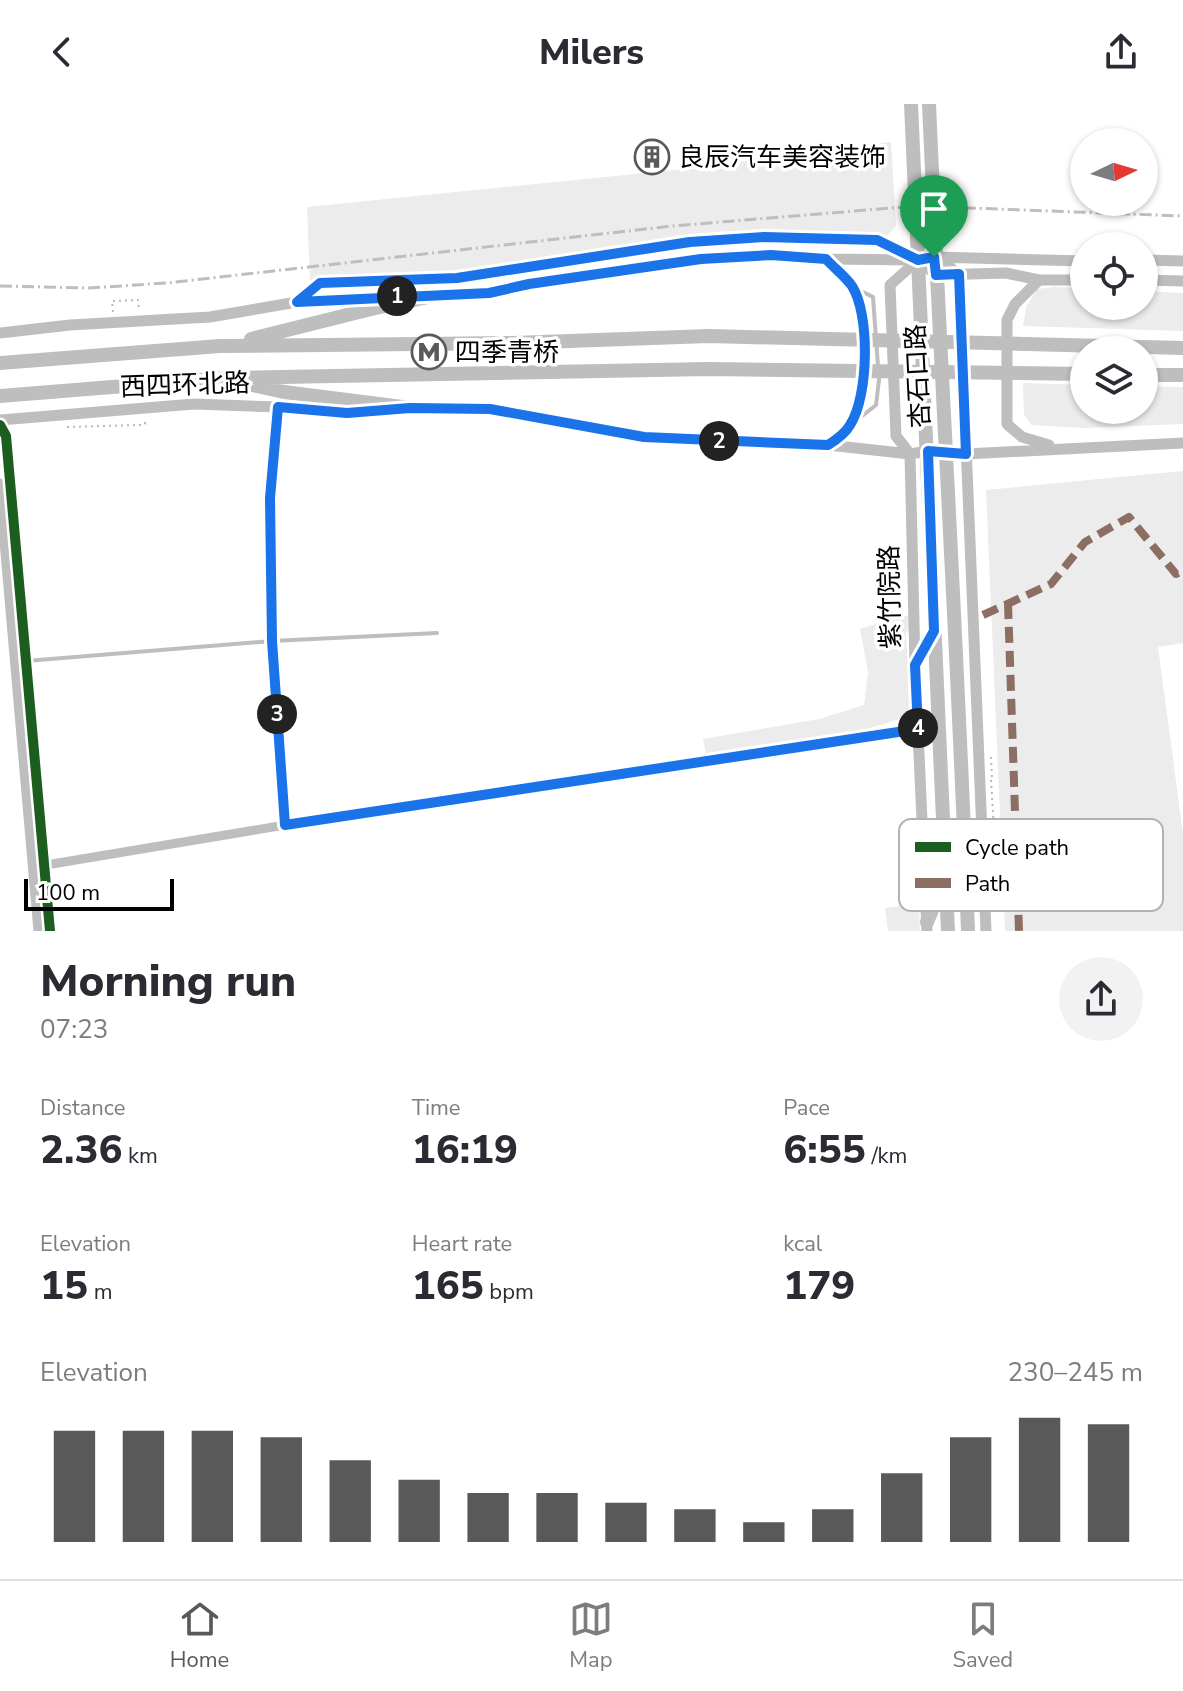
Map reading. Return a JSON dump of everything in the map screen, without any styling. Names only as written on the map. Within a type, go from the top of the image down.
[{"type":"main road","name":"杏石口路","points":[[911,104],[928,451]]},
{"type":"main road","name":"杏石口路","points":[[929,104],[934,257],[946,454]]},
{"type":"main road","points":[[220,346],[433,296]]},
{"type":"main road","name":"西四环北路","points":[[0,363],[220,346],[514,343],[709,336],[1183,348]]},
{"type":"main road","name":"西四环北路","points":[[0,396],[224,378],[709,369],[1070,374]]},
{"type":"main road","points":[[1158,375],[1183,375]]},
{"type":"main road","points":[[224,378],[284,392],[410,408]]},
{"type":"main road","name":"紫竹院路","points":[[928,451],[943,819]]},
{"type":"main road","points":[[946,454],[964,819]]},
{"type":"main road","points":[[915,665],[934,631]]},
{"type":"main road","name":"紫竹院路","points":[[947,911],[948,931]]},
{"type":"main road","points":[[967,911],[968,931]]},
{"type":"street","points":[[0,333],[70,325],[210,317],[297,302],[489,293],[529,284],[701,259],[771,255],[826,259],[918,260],[934,257],[1070,261]]},
{"type":"street","points":[[934,257],[959,274]]},
{"type":"street","points":[[826,259],[852,286],[862,316],[864,356],[860,396],[851,423],[838,439],[828,445]]},
{"type":"street","points":[[918,260],[936,275],[1006,273],[1059,261]]},
{"type":"street","points":[[910,454],[896,436],[890,285],[918,260]]},
{"type":"street","points":[[1158,260],[1183,261]]},
{"type":"street","points":[[1006,273],[1039,280],[1070,280]]},
{"type":"street","points":[[959,274],[981,819]]},
{"type":"street","points":[[1039,280],[1015,304],[1007,320],[1007,424],[1022,437],[1059,448]]},
{"type":"street","points":[[1158,280],[1183,281]]},
{"type":"street","name":"西四环北路","points":[[0,422],[194,404],[347,413],[410,408],[490,409],[644,437],[828,445],[910,454],[1183,443]]},
{"type":"street","points":[[278,407],[270,498],[272,641],[285,825]]},
{"type":"street","points":[[0,422],[6,436],[39,866],[50,931]]},
{"type":"street","name":"紫竹院路","points":[[910,454],[922,819]]},
{"type":"street","points":[[0,484],[21,662]]},
{"type":"street","points":[[39,866],[285,825],[918,729]]},
{"type":"street","points":[[39,866],[39,931]]},
{"type":"street","points":[[985,911],[986,931]]},
{"type":"lane","points":[[851,423],[876,405],[879,380],[873,297],[852,286]]},
{"type":"lane","points":[[21,662],[272,641],[437,633]]},
{"type":"path","points":[[112,301],[138,300]]},
{"type":"path","points":[[67,427],[145,424]]},
{"type":"path","points":[[991,757],[992,780]]},
{"type":"shaded area","points":[[891,142],[896,226],[886,237],[723,236],[457,275],[379,276],[310,282],[307,207],[684,169]]},
{"type":"shaded area","points":[[1070,288],[1070,320],[1158,320],[1158,292],[1183,293],[1183,331],[1023,326],[1026,307],[1037,289]]},
{"type":"shaded area","points":[[1023,383],[1070,385],[1070,424],[1158,424],[1158,386],[1183,387],[1183,424],[1084,428],[1032,425],[1024,415]]},
{"type":"shaded area","points":[[1183,471],[1183,643],[1158,647],[1183,834],[1183,931],[1005,931],[1004,911],[1163,911],[1163,819],[1000,819],[986,490]]},
{"type":"shaded area","points":[[900,616],[911,616],[912,629],[906,632],[910,716],[840,737],[706,754],[703,739],[819,719],[864,705],[868,672],[860,629]]},
{"type":"shaded area","points":[[899,906],[899,911],[919,911],[920,931],[888,931],[885,908]]},
{"type":"railway","points":[[0,286],[89,288],[167,283],[672,226],[916,206],[1183,216]]},
{"type":"marked path","points":[[983,615],[1051,584],[1085,542],[1129,517],[1176,574],[1183,571]]},
{"type":"marked path","points":[[1008,603],[1015,819]]},
{"type":"marked path","points":[[1018,911],[1019,931]]},
{"type":"cycle path","points":[[297,302],[320,283],[457,278],[722,239],[877,240],[918,260]]},
{"type":"cycle path","points":[[0,425],[6,436],[50,931]]},
{"type":"place","name":"良辰汽车美容装饰","points":[[652,157]]},
{"type":"place","name":"四季青桥","points":[[429,352]]},
{"type":"route","points":[[722,239],[877,240],[918,260],[934,257],[936,275],[959,274],[966,454],[928,451],[934,631],[915,665],[918,729],[285,825],[272,641],[270,498],[278,407],[347,413],[410,408],[490,409],[644,437],[828,445],[838,439],[851,423],[860,396],[864,356],[858,300],[852,286],[826,259],[771,255],[701,259],[529,284],[489,293],[297,302],[320,283],[457,278],[722,239]]}]
